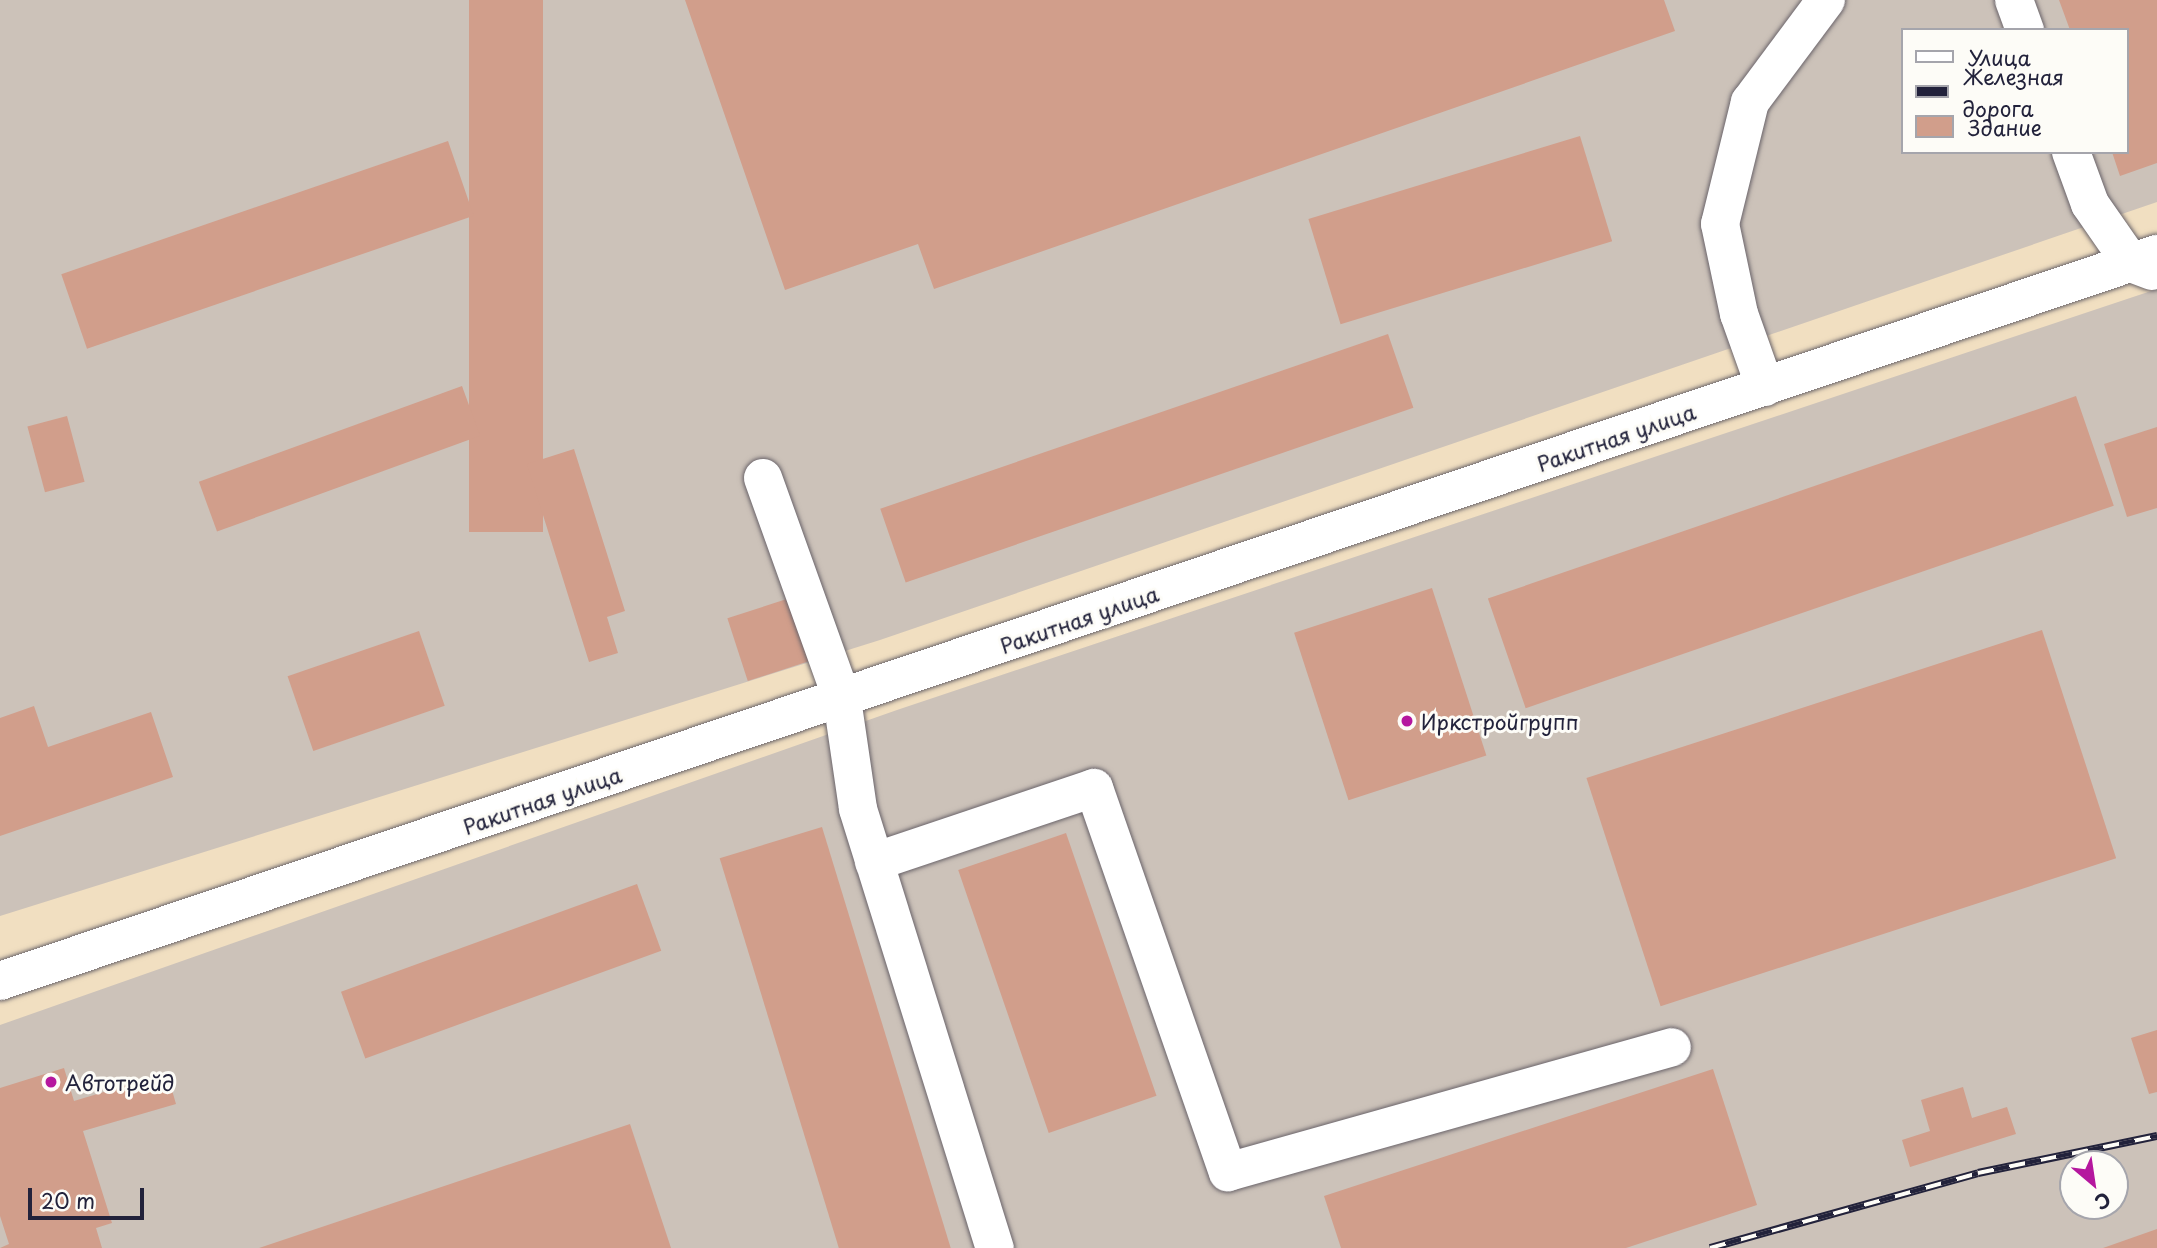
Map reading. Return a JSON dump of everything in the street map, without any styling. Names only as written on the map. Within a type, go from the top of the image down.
[{"type":"street","points":[[1765,387],[1739,314],[1720,224],[1750,102],[1826,0]]},
{"type":"street","points":[[2014,0],[2024,28]]},
{"type":"street","points":[[2072,154],[2090,204],[2148,263]]},
{"type":"street","name":"Ракитная улица","points":[[0,981],[1765,387],[2148,263]]},
{"type":"street","points":[[763,478],[842,699],[858,809],[995,1248]]},
{"type":"street","points":[[874,862],[1094,789],[1228,1172],[1672,1047]]},
{"type":"shaded area","points":[[0,0],[2157,0],[2157,202],[880,640],[0,916]]},
{"type":"shaded area","points":[[2157,289],[2157,1248],[0,1248],[0,1025],[897,710]]},
{"type":"building","points":[[469,0],[543,0],[543,532],[469,532]]},
{"type":"building","points":[[685,0],[1664,0],[1675,31],[934,289],[918,244],[785,290]]},
{"type":"building","points":[[2059,0],[2157,0],[2157,163],[2120,176],[2113,154],[2129,154],[2129,28],[2069,28]]},
{"type":"building","points":[[1580,136],[1612,241],[1341,324],[1308,219]]},
{"type":"building","points":[[448,141],[474,216],[87,349],[61,274]]},
{"type":"building","points":[[1388,334],[1413,408],[906,583],[880,509]]},
{"type":"building","points":[[462,386],[480,436],[217,532],[199,482]]},
{"type":"building","points":[[2076,396],[2114,506],[1526,708],[1488,599]]},
{"type":"building","points":[[67,416],[85,482],[45,492],[27,427]]},
{"type":"building","points":[[2157,427],[2157,508],[2127,517],[2104,444]]},
{"type":"building","points":[[574,449],[625,611],[607,617],[618,653],[589,662],[527,464]]},
{"type":"building","points":[[1432,588],[1486,755],[1348,800],[1294,633]]},
{"type":"building","points":[[793,597],[813,660],[748,681],[727,618]]},
{"type":"building","points":[[2042,630],[2116,858],[1661,1006],[1586,778]]},
{"type":"building","points":[[419,631],[445,706],[313,751],[288,676]]},
{"type":"building","points":[[34,706],[48,747],[151,712],[173,777],[0,836],[0,718]]},
{"type":"building","points":[[822,827],[951,1248],[839,1248],[720,858]]},
{"type":"building","points":[[1066,833],[1157,1096],[1049,1133],[958,870]]},
{"type":"building","points":[[637,884],[661,951],[365,1058],[341,992]]},
{"type":"building","points":[[2157,1030],[2157,1092],[2149,1094],[2131,1038]]},
{"type":"building","points":[[64,1068],[74,1101],[167,1073],[176,1104],[83,1131],[112,1223],[96,1228],[102,1248],[0,1248],[9,1244],[0,1216],[0,1088]]},
{"type":"building","points":[[1713,1069],[1757,1205],[1626,1248],[1341,1248],[1324,1196]]},
{"type":"building","points":[[1963,1087],[1972,1118],[2007,1107],[2016,1134],[1910,1167],[1902,1140],[1930,1131],[1921,1100]]},
{"type":"building","points":[[630,1124],[671,1248],[259,1248]]},
{"type":"building","points":[[2157,1229],[2157,1248],[2103,1248]]},
{"type":"railway","points":[[1710,1248],[1978,1173],[2157,1136]]},
{"type":"place","name":"Иркстройгрупп","points":[[1407,721]]},
{"type":"place","name":"Автотрейд","points":[[51,1082]]}]
